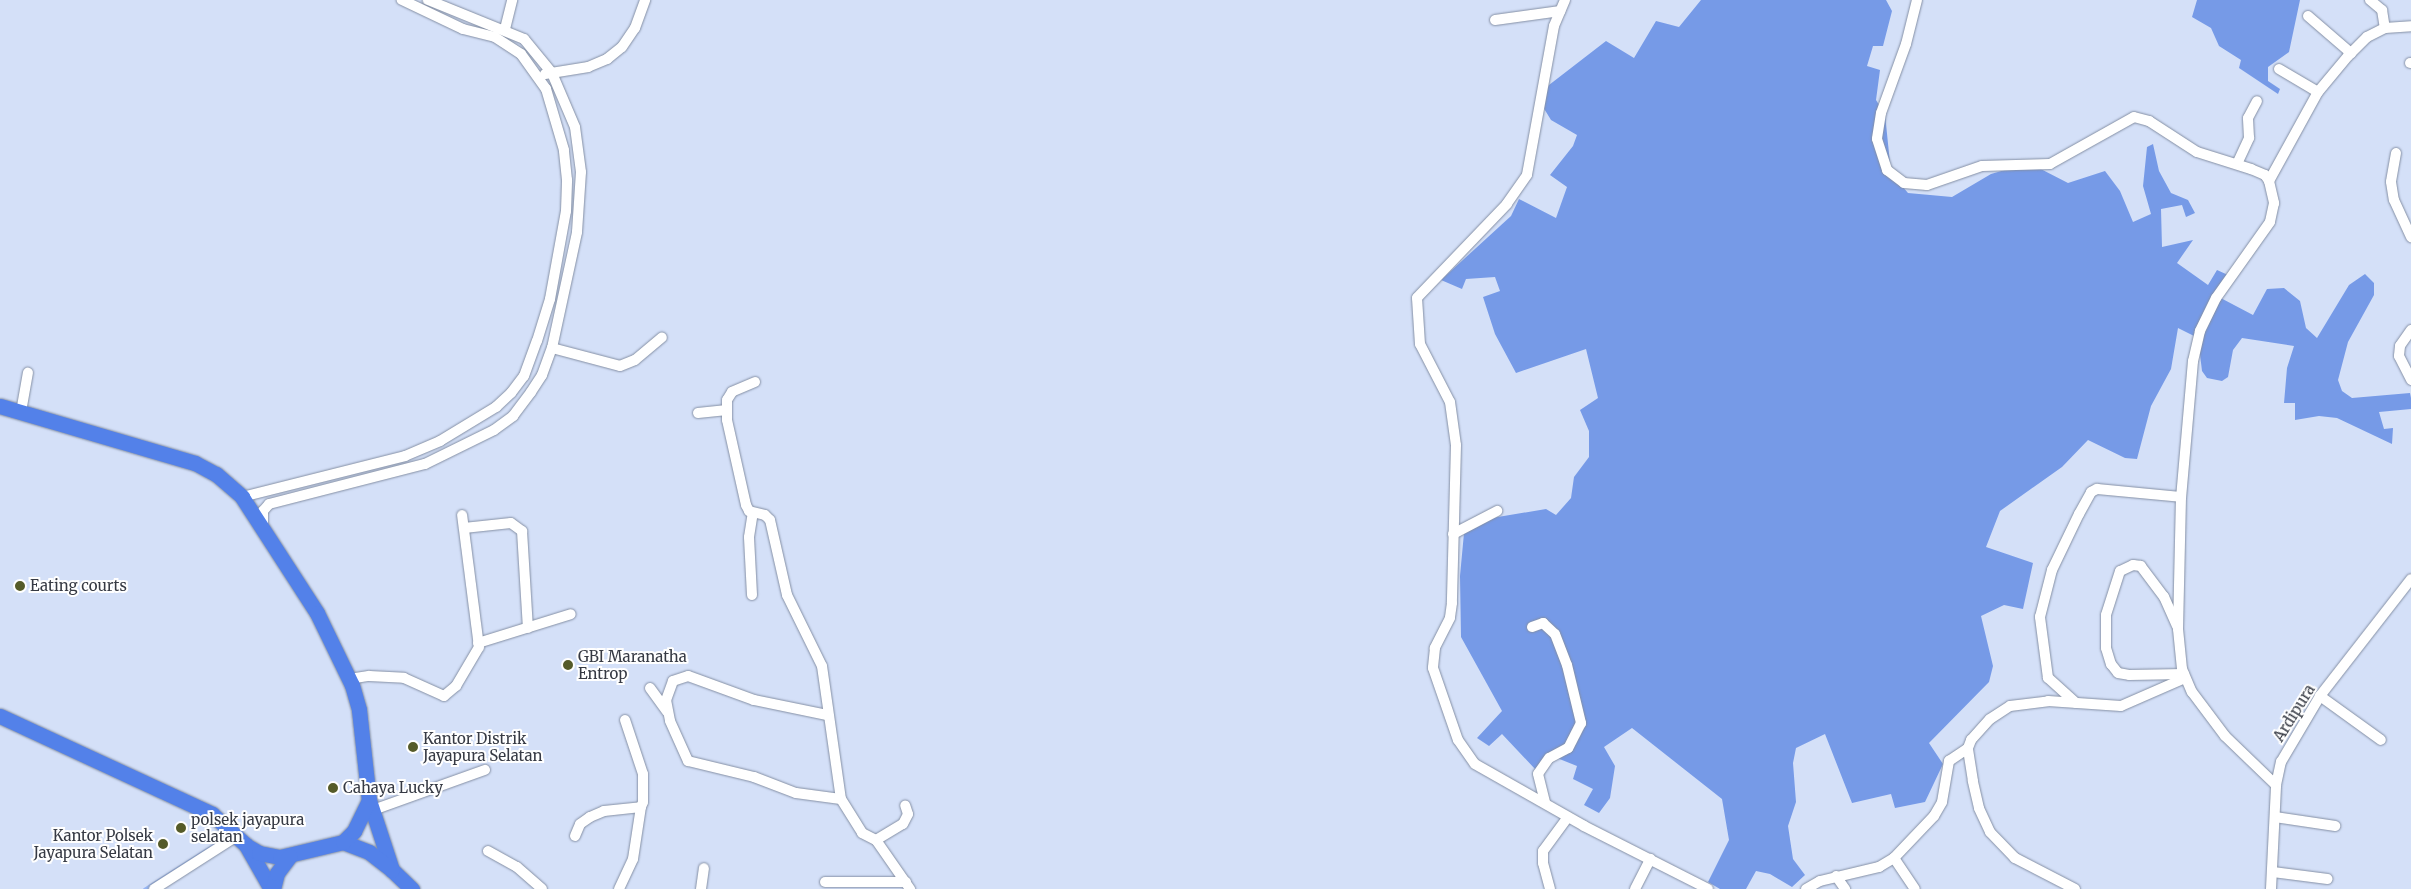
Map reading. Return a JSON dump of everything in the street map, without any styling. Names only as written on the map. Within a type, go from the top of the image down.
[{"type":"highway","points":[[0,406],[195,463],[216,474],[242,497],[317,613],[349,679],[359,710],[371,805],[392,870]]},
{"type":"highway","points":[[0,716],[212,814],[242,841],[269,856],[290,856],[343,842],[354,832],[371,805]]},
{"type":"highway","points":[[242,841],[268,888]]},
{"type":"highway","points":[[343,842],[369,852],[412,889]]},
{"type":"highway","points":[[268,888],[290,856]]},
{"type":"street","points":[[242,497],[405,456],[440,441],[496,407],[524,376],[550,299],[566,195],[564,150],[546,89],[521,54],[495,37],[463,29],[402,0]]},
{"type":"street","points":[[263,529],[263,511],[274,502],[425,464],[494,430],[513,416],[532,392],[542,375],[552,348],[570,277],[581,172],[575,126],[552,73],[524,39],[505,29],[428,0]]},
{"type":"street","points":[[505,29],[512,0]]},
{"type":"street","points":[[537,75],[588,68],[622,47],[635,28],[645,0]]},
{"type":"street","points":[[1565,0],[1554,26],[1527,175],[1507,204],[1417,298],[1420,344],[1450,402],[1454,418],[1450,618],[1432,656],[1437,686],[1467,757],[1488,774],[1708,889]]},
{"type":"street","points":[[1917,0],[1906,44],[1881,114],[1877,139],[1887,170],[1904,183],[1927,185],[1982,166],[2050,164],[2134,117],[2149,121],[2209,158],[2237,164],[2265,175],[2269,181],[2274,203],[2270,222],[2216,298],[2200,331],[2187,403],[2181,497],[2178,629],[2184,676],[2206,714],[2225,736],[2276,785]]},
{"type":"street","points":[[2370,0],[2382,10],[2385,28]]},
{"type":"street","points":[[1495,20],[1560,11]]},
{"type":"street","points":[[2308,16],[2351,53]]},
{"type":"street","points":[[2269,181],[2318,92],[2351,53],[2367,37],[2385,28],[2411,26]]},
{"type":"street","points":[[2279,69],[2318,92]]},
{"type":"street","points":[[2237,164],[2249,138],[2248,118],[2257,101]]},
{"type":"street","points":[[2396,152],[2392,165],[2393,191],[2411,237]]},
{"type":"street","points":[[2411,330],[2400,346],[2400,356],[2411,380]]},
{"type":"street","points":[[552,348],[620,366],[635,360],[662,337]]},
{"type":"street","points":[[21,412],[28,373]]},
{"type":"street","points":[[755,382],[732,392],[727,400],[727,410],[740,482],[746,505],[753,513],[765,515],[770,520],[787,595],[822,666],[827,715],[840,799],[862,833],[876,840],[908,885]]},
{"type":"street","points":[[698,413],[727,410]]},
{"type":"street","points":[[2078,705],[2048,678],[2040,617],[2052,570],[2079,514],[2091,492],[2097,489],[2181,497]]},
{"type":"street","points":[[1453,534],[1497,511]]},
{"type":"street","points":[[752,595],[749,537],[753,513]]},
{"type":"street","points":[[349,679],[369,676],[404,678],[447,695],[478,650],[462,515]]},
{"type":"street","points":[[464,528],[511,523],[522,532],[528,628]]},
{"type":"street","points":[[2178,629],[2164,596],[2141,566],[2133,565],[2120,571],[2106,615],[2106,648],[2111,664],[2118,673],[2128,675],[2184,676]]},
{"type":"street","name":"Ardipura","points":[[2271,889],[2276,785],[2281,762],[2320,696],[2411,579]]},
{"type":"street","points":[[478,642],[571,614]]},
{"type":"street","points":[[1532,626],[1543,624],[1555,634],[1568,665],[1580,723],[1568,748],[1549,758],[1538,774],[1545,803]]},
{"type":"street","points":[[827,715],[754,700],[688,676],[673,681],[666,700],[678,743],[688,761],[754,777],[796,793],[840,799]]},
{"type":"street","points":[[1806,889],[1836,876],[1879,867],[1894,858],[1934,816],[1942,802],[1949,761],[1968,748],[1977,731],[2010,706],[2029,701],[2120,706],[2184,676]]},
{"type":"street","points":[[650,688],[668,712]]},
{"type":"street","points":[[2320,696],[2381,740]]},
{"type":"street","points":[[619,889],[634,859],[645,791],[643,774],[625,720]]},
{"type":"street","points":[[1968,748],[1979,808],[1995,838],[2015,858],[2075,889]]},
{"type":"street","points":[[371,805],[486,770]]},
{"type":"street","points":[[876,840],[903,824],[908,814],[904,805]]},
{"type":"street","points":[[575,836],[580,824],[604,811],[641,807]]},
{"type":"street","points":[[1550,889],[1543,863],[1544,851],[1568,817]]},
{"type":"street","points":[[2275,817],[2335,826]]},
{"type":"street","points":[[154,889],[242,841]]},
{"type":"street","points":[[488,851],[518,867],[542,889]]},
{"type":"street","points":[[1894,858],[1915,889]]},
{"type":"street","points":[[1635,889],[1650,859]]},
{"type":"street","points":[[701,889],[704,868]]},
{"type":"street","points":[[2273,872],[2328,880]]},
{"type":"street","points":[[1836,876],[1845,889]]},
{"type":"street","points":[[825,882],[908,885]]},
{"type":"shaded area","points":[[1701,0],[1886,0],[1892,11],[1883,46],[1873,46],[1867,66],[1880,70],[1876,100],[1885,114],[1891,173],[1908,193],[1952,197],[1991,174],[2029,163],[2068,183],[2105,171],[2120,191],[2133,222],[2151,214],[2143,186],[2147,147],[2153,144],[2159,171],[2171,193],[2188,200],[2195,213],[2186,217],[2182,205],[2161,209],[2162,247],[2193,240],[2177,263],[2208,285],[2217,270],[2228,275],[2215,295],[2253,315],[2267,289],[2284,288],[2300,301],[2306,328],[2317,338],[2349,285],[2365,274],[2374,283],[2374,295],[2348,342],[2338,380],[2342,391],[2352,398],[2410,393],[2411,398],[2411,409],[2379,412],[2384,429],[2393,428],[2392,444],[2337,418],[2319,416],[2295,420],[2295,403],[2284,403],[2287,368],[2294,346],[2242,338],[2233,350],[2228,377],[2222,381],[2207,378],[2202,371],[2198,338],[2178,328],[2171,369],[2151,406],[2137,459],[2125,458],[2088,440],[2062,467],[2000,511],[1986,547],[2033,563],[2023,609],[2004,605],[1981,616],[1993,666],[1989,682],[1929,743],[1943,764],[1925,802],[1895,808],[1891,794],[1852,803],[1825,734],[1796,748],[1793,763],[1796,802],[1788,826],[1793,859],[1805,875],[1792,887],[1770,874],[1756,871],[1746,889],[1720,889],[1708,882],[1729,840],[1722,799],[1632,728],[1604,747],[1615,766],[1610,798],[1599,813],[1584,805],[1593,789],[1573,779],[1577,766],[1547,754],[1536,770],[1502,734],[1489,746],[1477,738],[1502,711],[1461,637],[1460,576],[1464,533],[1492,518],[1546,509],[1556,515],[1571,498],[1574,477],[1589,457],[1589,431],[1580,410],[1598,398],[1586,349],[1516,373],[1495,334],[1483,297],[1500,291],[1495,277],[1466,279],[1462,289],[1441,280],[1511,216],[1519,199],[1556,218],[1567,187],[1550,175],[1573,146],[1577,135],[1551,120],[1540,102],[1549,85],[1606,41],[1634,58],[1656,21],[1679,27]]},
{"type":"shaded area","points":[[2197,0],[2300,0],[2289,52],[2268,67],[2268,81],[2280,89],[2278,94],[2239,68],[2241,60],[2219,46],[2211,28],[2192,17]]},
{"type":"waterway","points":[[144,889],[224,838]]},
{"type":"place","name":"Eating courts","points":[[20,586]]},
{"type":"place","name":"GBI Maranatha Entrop","points":[[568,665]]},
{"type":"place","name":"Kantor Distrik Jayapura Selatan","points":[[413,747]]},
{"type":"place","name":"Cahaya Lucky","points":[[333,788]]},
{"type":"place","name":"polsek jayapura selatan","points":[[181,828]]},
{"type":"place","name":"Kantor Polsek Jayapura Selatan","points":[[163,844]]}]
